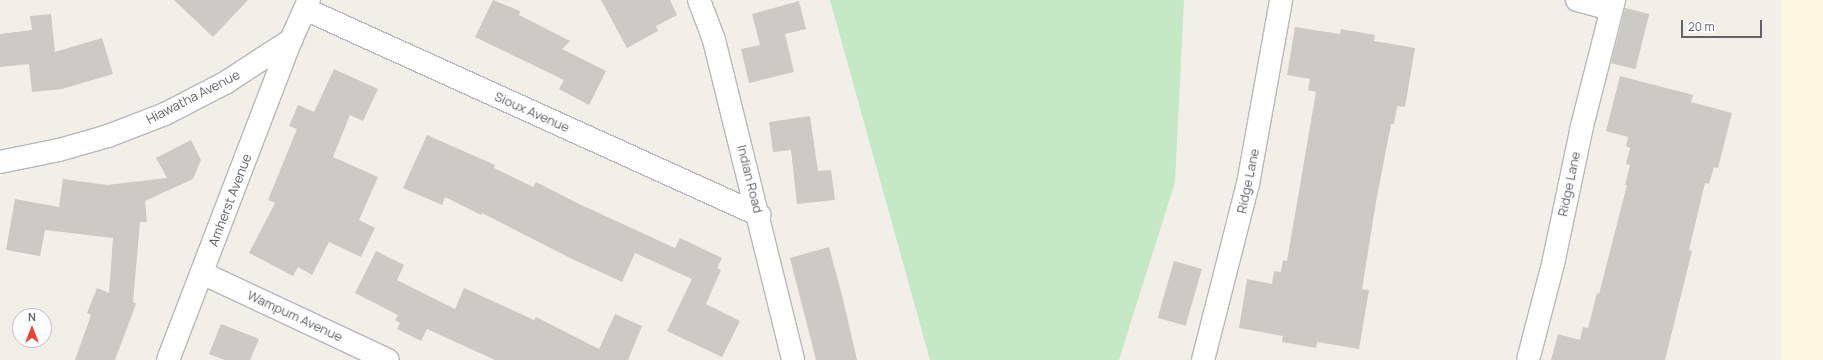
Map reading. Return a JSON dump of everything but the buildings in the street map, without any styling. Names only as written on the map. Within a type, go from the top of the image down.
[{"type":"street","name":"Indian Road","points":[[699,0],[714,40],[759,215],[794,360]]},
{"type":"street","name":"Ridge Lane","points":[[1203,360],[1248,184],[1281,0]]},
{"type":"street","name":"Ridge Lane","points":[[1528,360],[1553,264],[1582,126],[1613,4],[1577,0]]},
{"type":"street","name":"Sioux Avenue","points":[[307,4],[759,215]]},
{"type":"street","points":[[291,40],[307,4]]},
{"type":"street","name":"Hiawatha Avenue","points":[[0,162],[59,150],[108,136],[165,114],[225,83],[291,40]]},
{"type":"street","name":"Amherst Avenue","points":[[168,360],[291,40]]},
{"type":"street","name":"Wampum Avenue","points":[[202,273],[388,360]]},
{"type":"shaded area","points":[[1781,0],[1823,0],[1823,360],[1781,360]]},
{"type":"green space","points":[[830,0],[1184,0],[1175,182],[1119,360],[930,360]]}]
